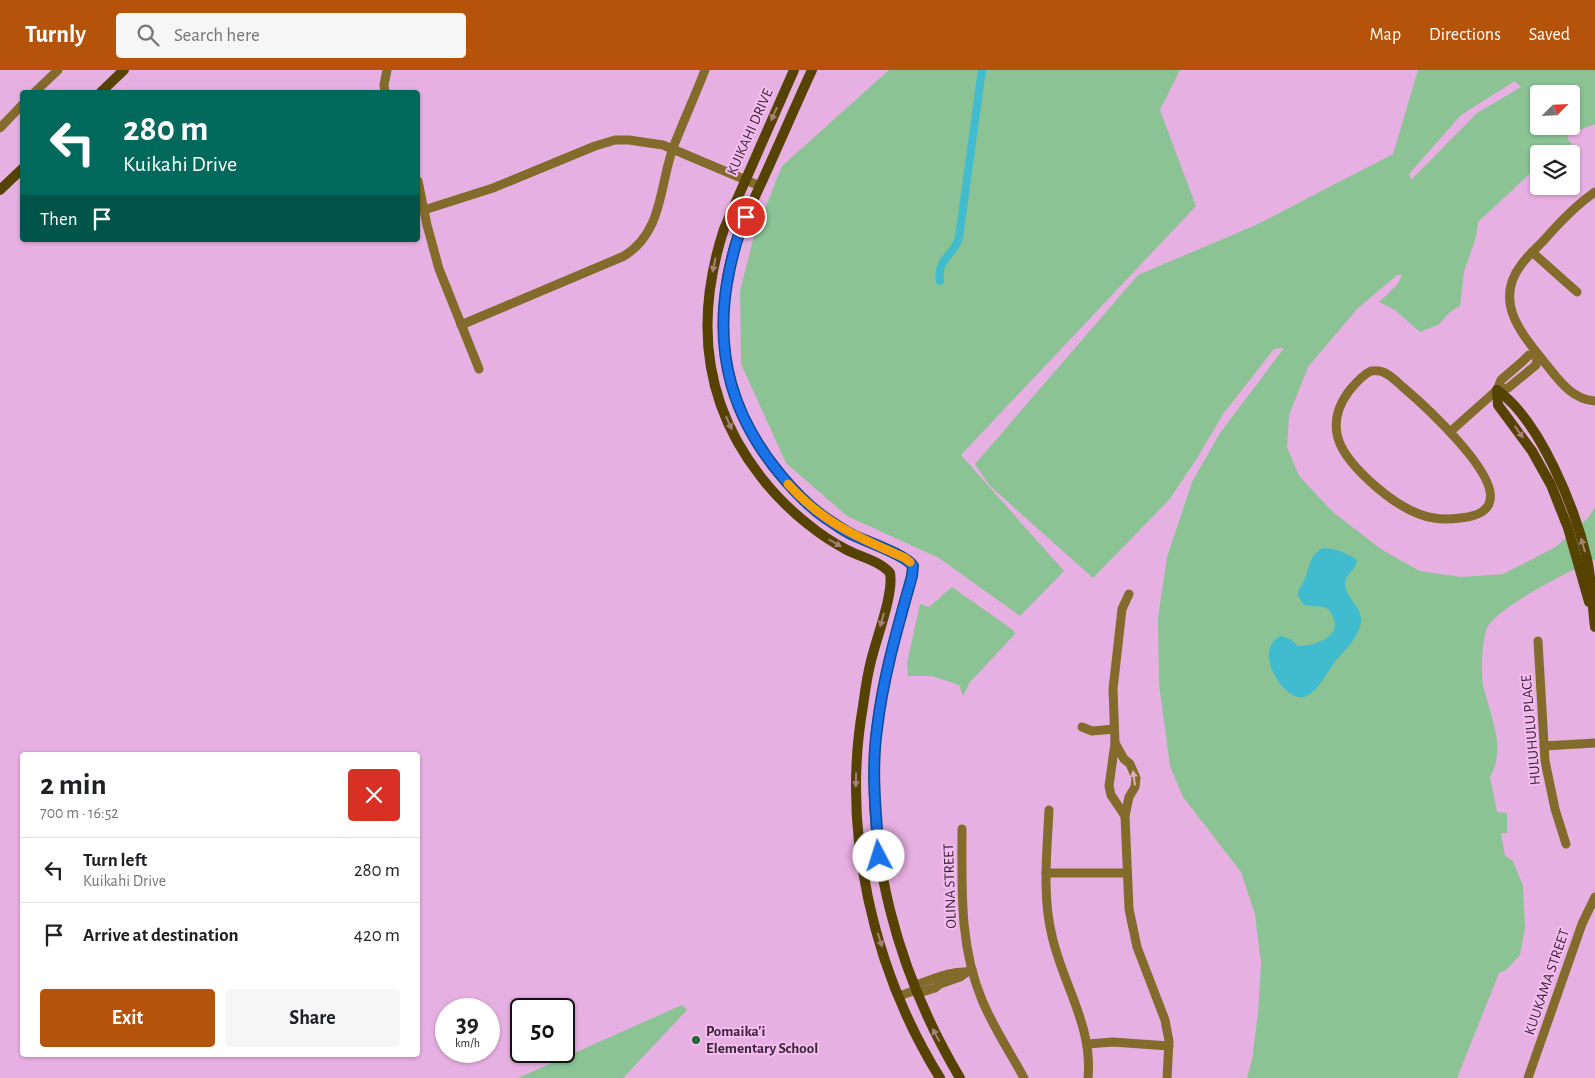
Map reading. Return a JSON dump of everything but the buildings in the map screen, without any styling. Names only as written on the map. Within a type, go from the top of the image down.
[{"type":"main road","points":[[103,90],[124,70]]},
{"type":"main road","name":"KUIKAHI DRIVE","points":[[794,70],[724,229],[713,265],[707,312],[709,364],[717,394],[733,434],[774,493],[799,517],[833,542],[883,566],[890,573],[890,588],[871,662],[859,729],[856,781],[858,834],[865,885],[878,936],[899,996]]},
{"type":"main road","name":"KUIKAHI DRIVE","points":[[812,70],[735,244],[723,317],[723,339],[726,364],[737,403],[752,434],[766,456],[799,496],[825,518],[850,534],[905,558],[913,566],[885,679],[876,730],[874,793],[879,856],[891,916],[916,990]]},
{"type":"main road","points":[[0,190],[20,171]]},
{"type":"main road","points":[[1497,390],[1509,398],[1534,433],[1544,448],[1563,489],[1587,559],[1592,588],[1592,610],[1595,627]]},
{"type":"main road","points":[[916,990],[934,1032],[960,1078]]},
{"type":"main road","points":[[899,996],[916,1034],[940,1078]]},
{"type":"street","points":[[37,90],[58,70]]},
{"type":"street","points":[[385,90],[387,70]]},
{"type":"street","points":[[461,325],[635,250],[651,228],[658,208],[672,150],[705,70]]},
{"type":"street","points":[[0,128],[20,107]]},
{"type":"street","points":[[424,210],[493,188],[604,142],[629,140],[663,145],[760,186]]},
{"type":"street","points":[[420,191],[439,270],[479,369]]},
{"type":"street","points":[[1595,192],[1567,216],[1521,264],[1514,276],[1510,296],[1510,308],[1515,322],[1538,355],[1571,392],[1588,400],[1595,401]]},
{"type":"street","points":[[1532,252],[1577,292]]},
{"type":"street","points":[[1450,431],[1497,390],[1501,380],[1529,355],[1538,355]]},
{"type":"street","points":[[1378,371],[1388,374],[1450,431],[1468,453],[1491,492],[1490,501],[1484,510],[1476,514],[1454,519],[1441,519],[1425,516],[1409,509],[1371,482],[1340,445],[1336,433],[1336,422],[1342,400],[1364,374],[1378,371]]},
{"type":"street","points":[[1125,816],[1111,795],[1109,786],[1115,743],[1113,689],[1122,609],[1129,594]]},
{"type":"street","name":"HULUHULU PLACE","points":[[1538,641],[1544,746],[1550,792],[1566,844]]},
{"type":"street","points":[[1082,727],[1092,731],[1114,729]]},
{"type":"street","points":[[1115,743],[1124,759],[1130,764],[1136,778],[1135,787],[1125,816],[1129,909],[1133,935],[1165,1020],[1169,1046],[1167,1078]]},
{"type":"street","points":[[1544,746],[1595,743]]},
{"type":"street","points":[[1049,810],[1046,873],[1048,911],[1056,952],[1080,1016],[1088,1044],[1088,1078]]},
{"type":"street","name":"OLINA STREET","points":[[962,829],[962,917],[970,971],[982,1000],[1024,1078]]},
{"type":"street","points":[[1046,873],[1127,873]]},
{"type":"street","name":"KUUKAMA STREET","points":[[1528,1078],[1582,924],[1595,897]]},
{"type":"street","points":[[899,996],[916,990],[918,984],[932,979],[958,971],[970,971]]},
{"type":"street","points":[[1088,1044],[1112,1042],[1169,1046]]},
{"type":"shaded area","points":[[889,70],[1180,70],[1160,110],[1196,206],[961,455],[1064,571],[1020,616],[939,558],[847,516],[786,463],[741,364],[740,291],[754,236],[782,166]]},
{"type":"shaded area","points":[[1418,70],[1595,70],[1595,124],[1580,130],[1580,85],[1530,85],[1530,135],[1569,135],[1567,138],[1572,144],[1530,145],[1530,174],[1478,222],[1476,237],[1464,272],[1460,306],[1450,312],[1438,325],[1420,332],[1395,310],[1379,302],[1398,284],[1402,275],[1397,275],[1357,309],[1308,367],[1289,415],[1287,447],[1299,476],[1333,512],[1382,550],[1420,571],[1461,577],[1503,574],[1557,546],[1589,517],[1595,507],[1595,559],[1553,580],[1505,610],[1494,619],[1485,633],[1482,656],[1482,680],[1496,733],[1497,748],[1496,763],[1490,777],[1497,812],[1507,813],[1507,833],[1501,833],[1505,856],[1513,861],[1523,886],[1525,928],[1520,955],[1506,970],[1499,973],[1457,1078],[1247,1078],[1252,1060],[1258,1014],[1261,963],[1255,914],[1241,872],[1183,797],[1170,766],[1159,684],[1158,618],[1167,557],[1192,482],[1220,433],[1284,348],[1274,349],[1223,414],[1196,460],[1169,500],[1093,578],[990,486],[975,464],[1138,275],[1256,225],[1393,154]],"holes":[[[1515,81],[1521,87],[1477,113],[1411,180],[1409,174],[1461,115]]]},
{"type":"shaded area","points":[[1323,548],[1341,551],[1357,560],[1345,583],[1348,593],[1361,616],[1360,627],[1354,639],[1334,663],[1318,687],[1309,695],[1296,697],[1280,684],[1274,674],[1269,652],[1273,643],[1281,636],[1290,639],[1298,646],[1304,646],[1324,640],[1333,632],[1334,620],[1328,609],[1304,605],[1298,596],[1298,591],[1304,581],[1312,558]]},
{"type":"shaded area","points":[[952,587],[1013,630],[1015,634],[970,682],[963,696],[959,685],[932,676],[908,676],[907,663],[920,604],[929,607]]},
{"type":"shaded area","points":[[682,1005],[687,1010],[623,1078],[518,1078],[552,1063],[575,1063],[575,1053]]},
{"type":"waterway","points":[[940,281],[941,266],[954,248],[959,237],[982,70]]},
{"type":"slow traffic","points":[[788,484],[825,518],[850,534],[905,558],[910,562]]},
{"type":"place","name":"Pomaika'i Elementary School","points":[[696,1040]]},
{"type":"route","points":[[746,217],[735,244],[723,317],[726,364],[737,403],[752,434],[766,456],[799,496],[825,518],[850,534],[905,558],[913,566],[912,576],[886,670],[876,730],[874,793],[879,856]]}]
